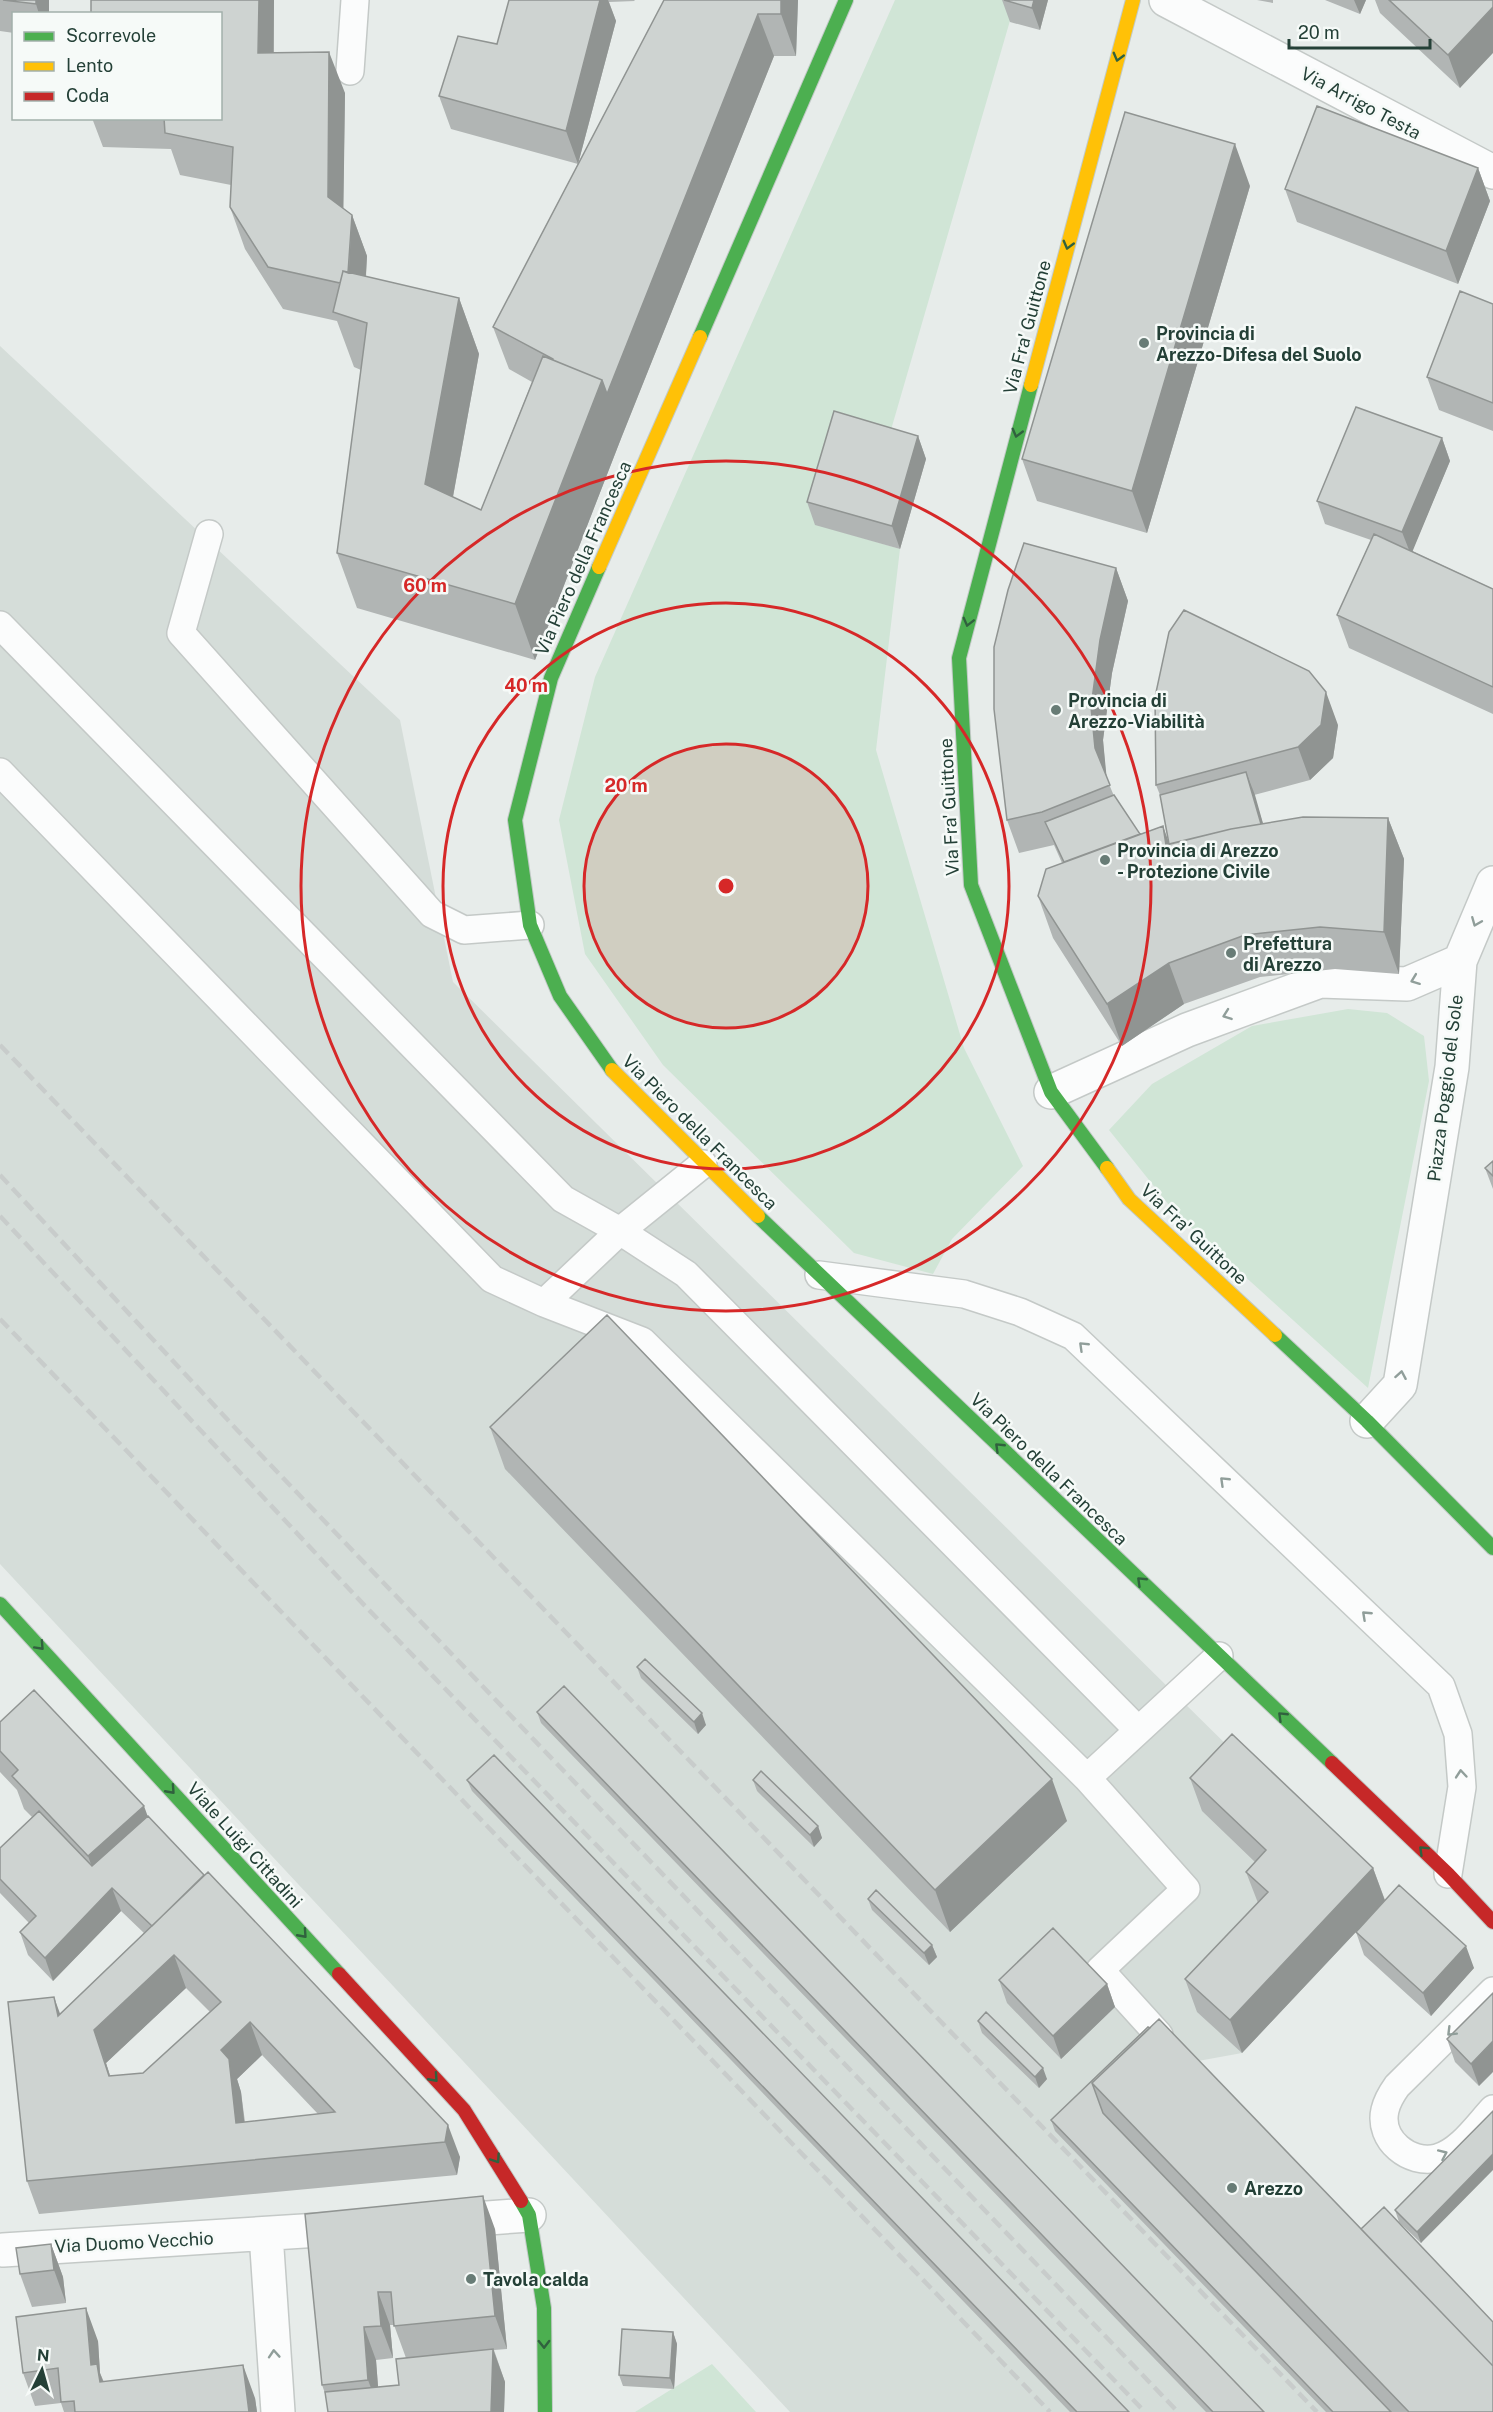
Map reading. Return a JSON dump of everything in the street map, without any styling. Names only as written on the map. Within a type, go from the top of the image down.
[{"type":"main road","name":"Via Piero della Francesca","points":[[846,0],[551,678],[515,820],[530,925],[560,996],[617,1078],[703,1164],[1448,1874],[1493,1923]]},
{"type":"main road","name":"Via Fra' Guittone","points":[[1133,0],[959,658],[971,885],[1051,1092],[1130,1199],[1367,1421],[1493,1548]]},
{"type":"main road","name":"Viale Luigi Cittadini","points":[[0,1604],[464,2110],[506,2173],[530,2215]]},
{"type":"main road","points":[[530,2215],[544,2308],[545,2412]]},
{"type":"street","name":"Via Arrigo Testa","points":[[1166,0],[1493,172]]},
{"type":"street","points":[[1460,961],[1493,883]]},
{"type":"street","name":"Piazza Poggio del Sole","points":[[1051,1092],[1187,1030],[1320,981],[1407,984],[1460,961],[1452,1066],[1400,1385],[1367,1421]]},
{"type":"street","points":[[415,2223],[530,2215]]},
{"type":"street","name":"Via Duomo Vecchio","points":[[3,2250],[380,2226]]},
{"type":"street","points":[[266,2234],[278,2412]]},
{"type":"lane","points":[[350,71],[356,0]]},
{"type":"lane","points":[[209,534],[181,633],[432,914],[464,930],[530,925]]},
{"type":"lane","points":[[0,625],[562,1200],[620,1231],[687,1274],[1138,1730]]},
{"type":"lane","points":[[0,772],[492,1279],[544,1303],[642,1341],[1087,1778],[1186,1889],[1100,1970],[1159,2036]]},
{"type":"lane","points":[[544,1303],[620,1231],[703,1164]]},
{"type":"lane","points":[[819,1275],[964,1294],[1020,1312],[1073,1336],[1441,1686],[1458,1734],[1462,1786],[1448,1874]]},
{"type":"lane","points":[[1087,1778],[1219,1656]]},
{"type":"lane","points":[[1493,1991],[1389,2097],[1384,2119],[1385,2127],[1396,2146],[1415,2157],[1426,2159],[1449,2153],[1493,2109]]},
{"type":"shaded area","points":[[0,346],[400,720],[453,982],[1385,1901],[1242,2053],[1187,2063],[1493,2412],[790,2412],[0,1564]]},
{"type":"green space","points":[[895,0],[1016,0],[886,447],[815,524],[900,549],[876,750],[964,1048],[1023,1166],[952,1239],[933,1274],[854,1253],[663,1065],[585,954],[559,820],[595,677]]},
{"type":"green space","points":[[1348,1009],[1387,1013],[1424,1036],[1429,1081],[1368,1388],[1177,1215],[1109,1130],[1152,1084],[1252,1026]]},
{"type":"green space","points":[[712,2364],[756,2412],[635,2412]]},
{"type":"building","points":[[3,0],[36,0],[36,4]]},
{"type":"building","points":[[91,0],[259,0],[258,53],[329,52],[328,197],[352,215],[348,273],[343,271],[340,283],[268,267],[230,207],[233,147],[165,133],[164,120],[222,120],[222,12],[91,12]]},
{"type":"building","points":[[509,0],[600,0],[566,131],[439,96],[458,36],[497,44]]},
{"type":"building","points":[[664,0],[781,0],[781,14],[758,14],[607,394],[602,380],[553,360],[493,327]]},
{"type":"building","points":[[1004,0],[1034,0],[1032,8]]},
{"type":"building","points":[[1389,0],[1493,0],[1493,7],[1448,55]]},
{"type":"building","points":[[1317,106],[1478,168],[1446,251],[1285,189]]},
{"type":"building","name":"Provincia di Arezzo-Difesa del Suolo","points":[[1125,112],[1235,144],[1132,491],[1022,459]]},
{"type":"building","points":[[343,271],[459,298],[425,484],[481,510],[543,356],[602,380],[515,604],[337,553],[367,323],[333,312]]},
{"type":"building","points":[[1460,291],[1493,304],[1493,403],[1427,377]]},
{"type":"building","points":[[1356,407],[1442,438],[1402,532],[1317,501]]},
{"type":"building","points":[[834,411],[918,436],[892,526],[807,502]]},
{"type":"building","points":[[1374,534],[1493,589],[1493,687],[1337,615]]},
{"type":"building","name":"Provincia di Arezzo-Viabilità","points":[[1024,543],[1116,568],[1100,640],[1091,707],[1095,748],[1110,785],[1042,812],[1007,820],[994,709],[994,647],[1008,590]]},
{"type":"building","points":[[1184,610],[1309,671],[1326,692],[1321,725],[1298,747],[1156,785],[1155,697],[1169,632]]},
{"type":"building","points":[[1246,772],[1261,824],[1169,844],[1160,795]]},
{"type":"building","points":[[1114,795],[1140,834],[1064,862],[1045,822]]},
{"type":"building","name":"Prefettura di Arezzo","points":[[1303,817],[1388,818],[1384,932],[1320,927],[1245,935],[1169,963],[1107,1004],[1038,896],[1046,869],[1163,826],[1166,845],[1231,829]]},
{"type":"building","points":[[1493,1161],[1493,1176],[1485,1168]]},
{"type":"building","points":[[607,1315],[1052,1779],[935,1890],[490,1427]]},
{"type":"building","points":[[645,1659],[702,1713],[694,1722],[637,1667]]},
{"type":"building","points":[[564,1686],[1264,2412],[1213,2412],[537,1712]]},
{"type":"building","points":[[34,1690],[144,1806],[88,1856],[12,1776],[18,1770],[0,1751],[0,1722]]},
{"type":"building","points":[[1232,1734],[1373,1868],[1230,2020],[1185,1979],[1268,1892],[1246,1872],[1266,1850],[1190,1778]]},
{"type":"building","points":[[494,1755],[1129,2412],[1077,2412],[467,1780]]},
{"type":"building","points":[[761,1771],[818,1826],[810,1835],[753,1780]]},
{"type":"building","points":[[39,1811],[92,1866],[148,1816],[204,1875],[152,1926],[112,1888],[45,1958],[20,1932],[36,1916],[0,1879],[0,1848]]},
{"type":"building","points":[[208,1872],[448,2125],[445,2142],[27,2181],[8,2002],[54,1997],[58,2016]],"holes":[[[174,1955],[221,2002],[143,2073],[109,2076],[94,2030]],[[250,2022],[335,2112],[236,2123],[229,2059],[221,2050]]]},
{"type":"building","points":[[1399,1885],[1466,1946],[1423,1993],[1356,1932]]},
{"type":"building","points":[[876,1890],[932,1945],[924,1953],[868,1899]]},
{"type":"building","points":[[1053,1928],[1107,1984],[1053,2036],[999,1980]]},
{"type":"building","points":[[1493,1993],[1493,2041],[1471,2064],[1447,2039]]},
{"type":"building","points":[[986,2012],[1043,2068],[1035,2077],[978,2021]]},
{"type":"building","name":"Arezzo","points":[[1159,2019],[1493,2366],[1493,2412],[1409,2412],[1092,2083]]},
{"type":"building","points":[[1148,2027],[1150,2028],[1092,2083],[1103,2113],[1391,2412],[1333,2412],[1051,2120]]},
{"type":"building","points":[[1493,2111],[1493,2154],[1417,2232],[1395,2210]]},
{"type":"building","points":[[483,2196],[495,2316],[394,2326],[391,2292],[378,2292],[381,2326],[364,2327],[368,2380],[322,2385],[305,2214]]},
{"type":"building","points":[[1384,2207],[1493,2322],[1493,2366],[1361,2229]]},
{"type":"building","points":[[51,2244],[54,2270],[20,2274],[16,2248]]},
{"type":"building","points":[[86,2308],[91,2365],[97,2364],[100,2382],[243,2365],[249,2412],[75,2412],[74,2401],[61,2402],[58,2368],[23,2373],[16,2317]]},
{"type":"building","points":[[622,2329],[673,2332],[670,2378],[619,2375]]},
{"type":"building","points":[[493,2349],[491,2412],[328,2412],[325,2392],[399,2385],[396,2359]]},
{"type":"railway","points":[[0,1045],[1317,2412]]},
{"type":"railway","points":[[0,1175],[239,1432],[1178,2412]]},
{"type":"railway","points":[[0,1216],[366,1607],[1145,2412]]},
{"type":"railway","points":[[0,1319],[1050,2412]]},
{"type":"traffic: fast","points":[[700,337],[846,0]]},
{"type":"traffic: fast","points":[[1031,385],[959,658],[971,885],[1051,1092],[1107,1168]]},
{"type":"traffic: fast","points":[[599,567],[551,678],[515,820],[530,925],[560,996],[612,1070]]},
{"type":"traffic: fast","points":[[758,1216],[1332,1763]]},
{"type":"traffic: fast","points":[[1275,1335],[1367,1421],[1493,1548]]},
{"type":"traffic: fast","points":[[0,1604],[339,1974]]},
{"type":"traffic: fast","points":[[521,2201],[529,2215],[544,2308],[545,2412]]},
{"type":"traffic: slow","points":[[1031,385],[1133,0]]},
{"type":"traffic: slow","points":[[599,567],[700,337]]},
{"type":"traffic: slow","points":[[612,1070],[758,1216]]},
{"type":"traffic: slow","points":[[1107,1168],[1129,1199],[1275,1335]]},
{"type":"traffic: jam","points":[[1332,1763],[1448,1874],[1493,1922]]},
{"type":"traffic: jam","points":[[339,1974],[464,2110],[521,2201]]},
{"type":"place","name":"Provincia di Arezzo-Difesa del Suolo","points":[[1144,343]]},
{"type":"place","name":"Provincia di Arezzo-Viabilità","points":[[1056,710]]},
{"type":"place","name":"Provincia di Arezzo - Protezione Civile","points":[[1105,860]]},
{"type":"place","name":"Prefettura di Arezzo","points":[[1231,953]]},
{"type":"place","name":"Arezzo","points":[[1232,2188]]},
{"type":"place","name":"Tavola calda","points":[[471,2279]]}]
